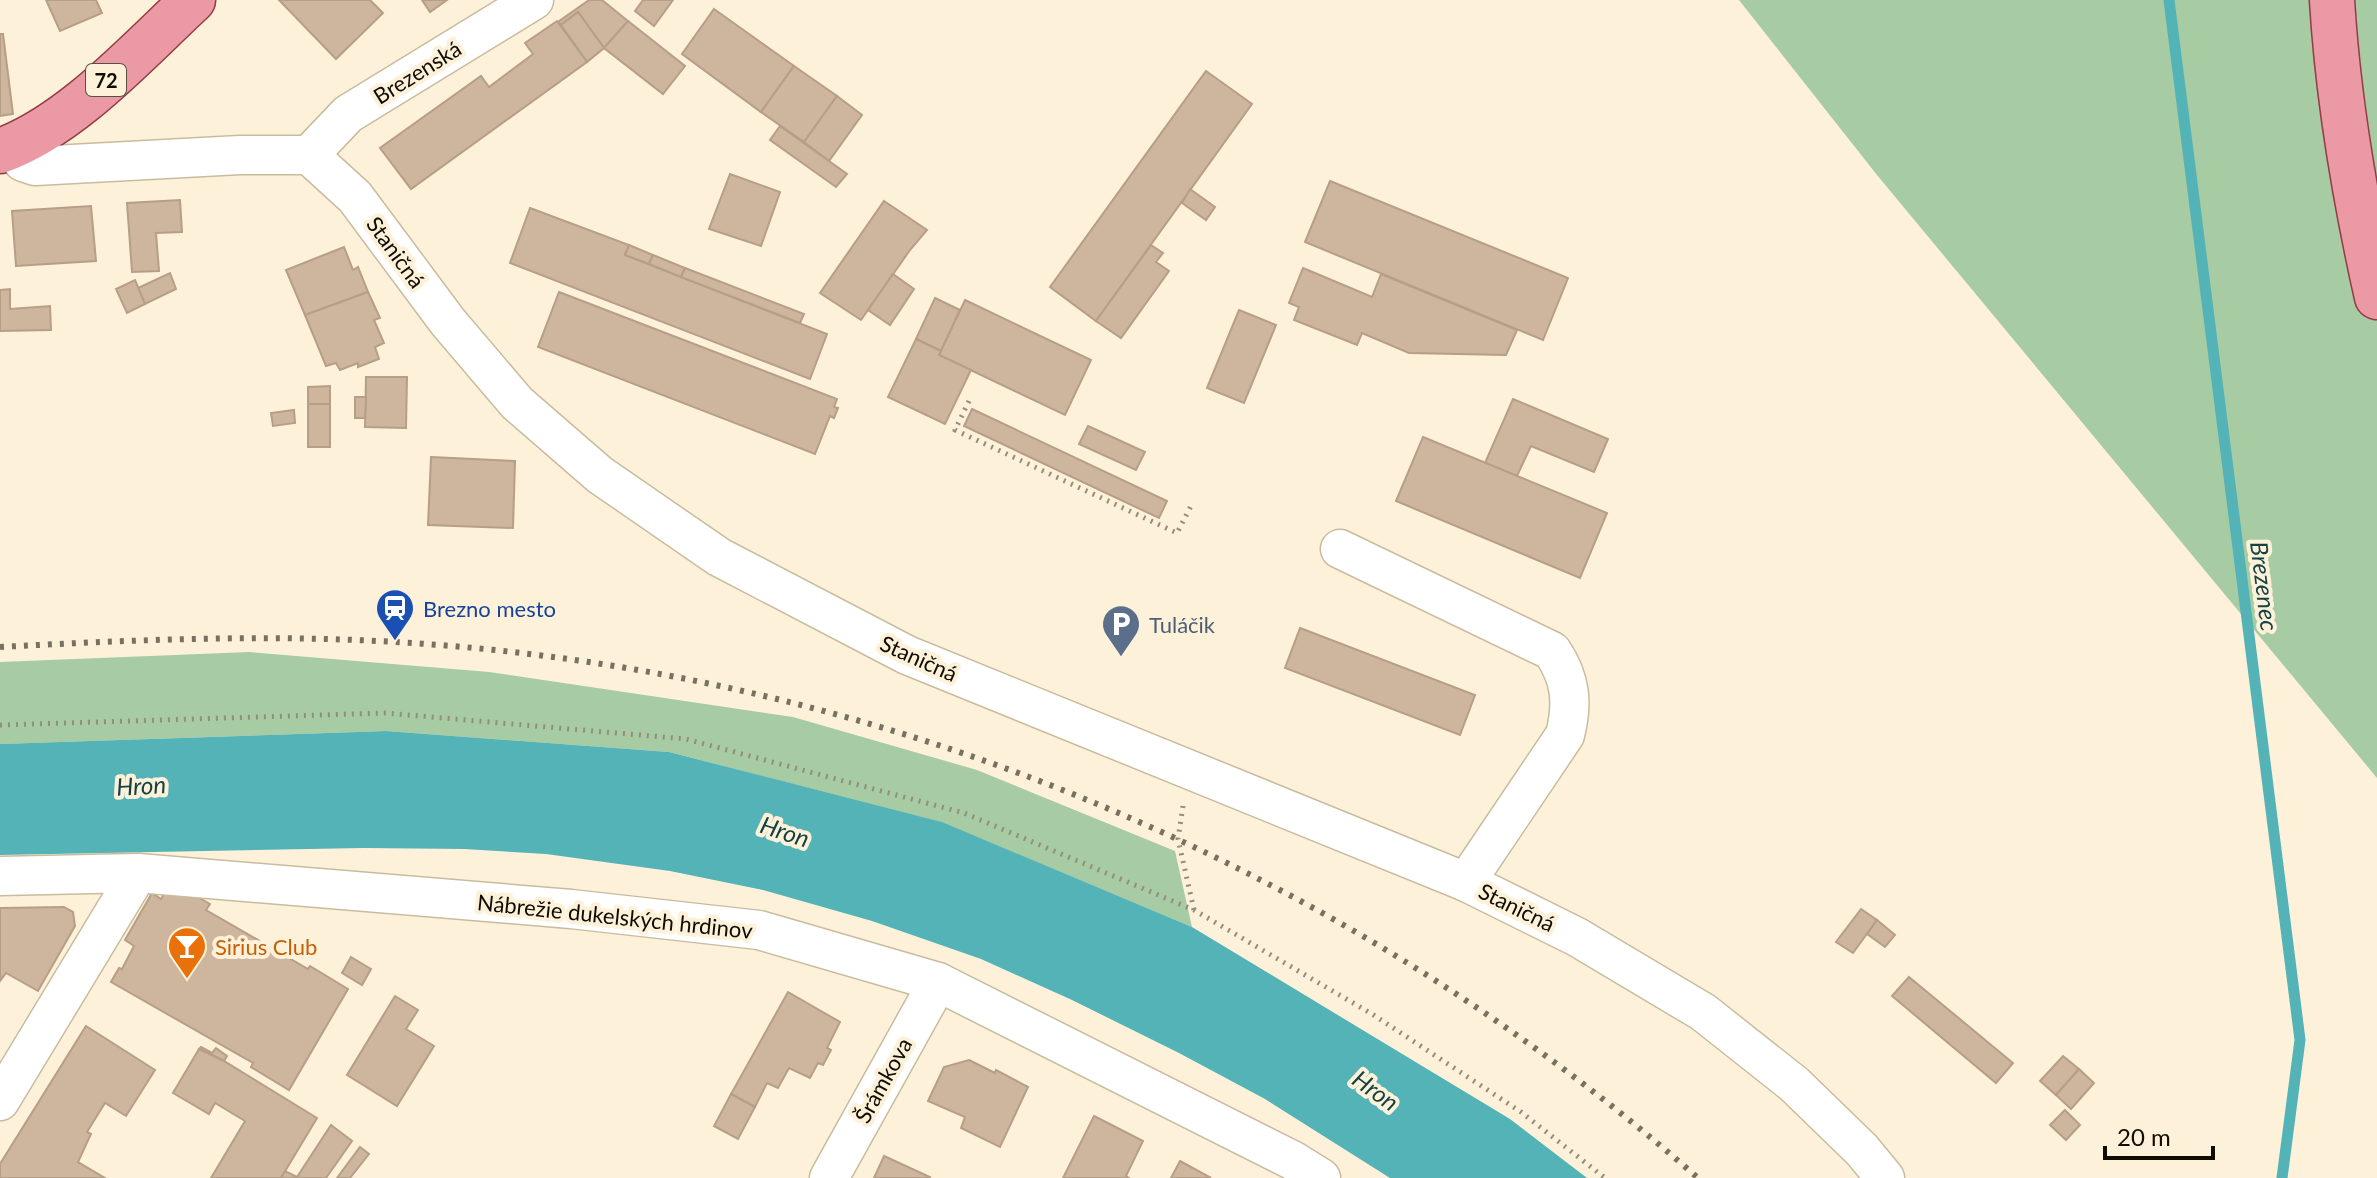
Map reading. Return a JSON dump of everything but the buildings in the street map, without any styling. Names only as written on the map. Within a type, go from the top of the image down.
[{"type":"main road","name":"72","points":[[5,150],[47,128],[74,109],[193,0]]},
{"type":"main road","points":[[2332,0],[2347,138],[2377,297]]},
{"type":"street","name":"Brezenská","points":[[309,155],[348,114],[534,0]]},
{"type":"street","points":[[5,150],[35,166],[240,155],[309,155]]},
{"type":"street","name":"Staničná","points":[[309,155],[355,197],[448,322],[517,403],[600,475],[719,557],[907,655],[1466,882],[1577,937],[1703,1012],[1794,1084],[1862,1150],[1885,1178]]},
{"type":"street","points":[[1340,549],[1552,651],[1569,684],[1571,713],[1565,735],[1466,882]]},
{"type":"street","points":[[0,1101],[138,873]]},
{"type":"street","name":"Nábrežie dukelských hrdinov","points":[[0,876],[138,873],[571,909],[759,930],[938,982],[1292,1160],[1321,1178]]},
{"type":"street","name":"Šrámkova","points":[[829,1178],[938,982]]},
{"type":"path","points":[[969,401],[955,430],[1177,533],[1191,506]]},
{"type":"path","points":[[0,725],[385,713],[686,739],[964,813],[1194,910],[1372,1014],[1521,1112],[1605,1178]]},
{"type":"path","points":[[1188,769],[1178,839],[1194,910]]},
{"type":"green space","points":[[1739,0],[2377,0],[2377,778],[1877,175]]},
{"type":"green space","points":[[249,652],[489,672],[793,717],[977,770],[1175,851],[1192,927],[941,822],[669,752],[386,731],[0,744],[0,662]]},
{"type":"water","name":"Hron","points":[[386,731],[669,752],[942,822],[1192,927],[1510,1119],[1587,1178],[1390,1178],[1265,1099],[1072,1000],[981,959],[872,921],[763,890],[670,871],[546,854],[464,849],[0,855],[0,744]]},
{"type":"waterway","name":"Brezenec","points":[[2169,0],[2300,1040],[2282,1178]]},
{"type":"railway","points":[[0,647],[148,640],[296,638],[395,642],[574,660],[750,693],[923,740],[1092,802],[1254,877],[1410,965],[1559,1065],[1698,1178]]},
{"type":"place","name":"Brezno mesto","points":[[395,642]]},
{"type":"place","name":"Tuláčik","points":[[1121,658]]},
{"type":"place","name":"Sirius Club","points":[[187,980]]}]
